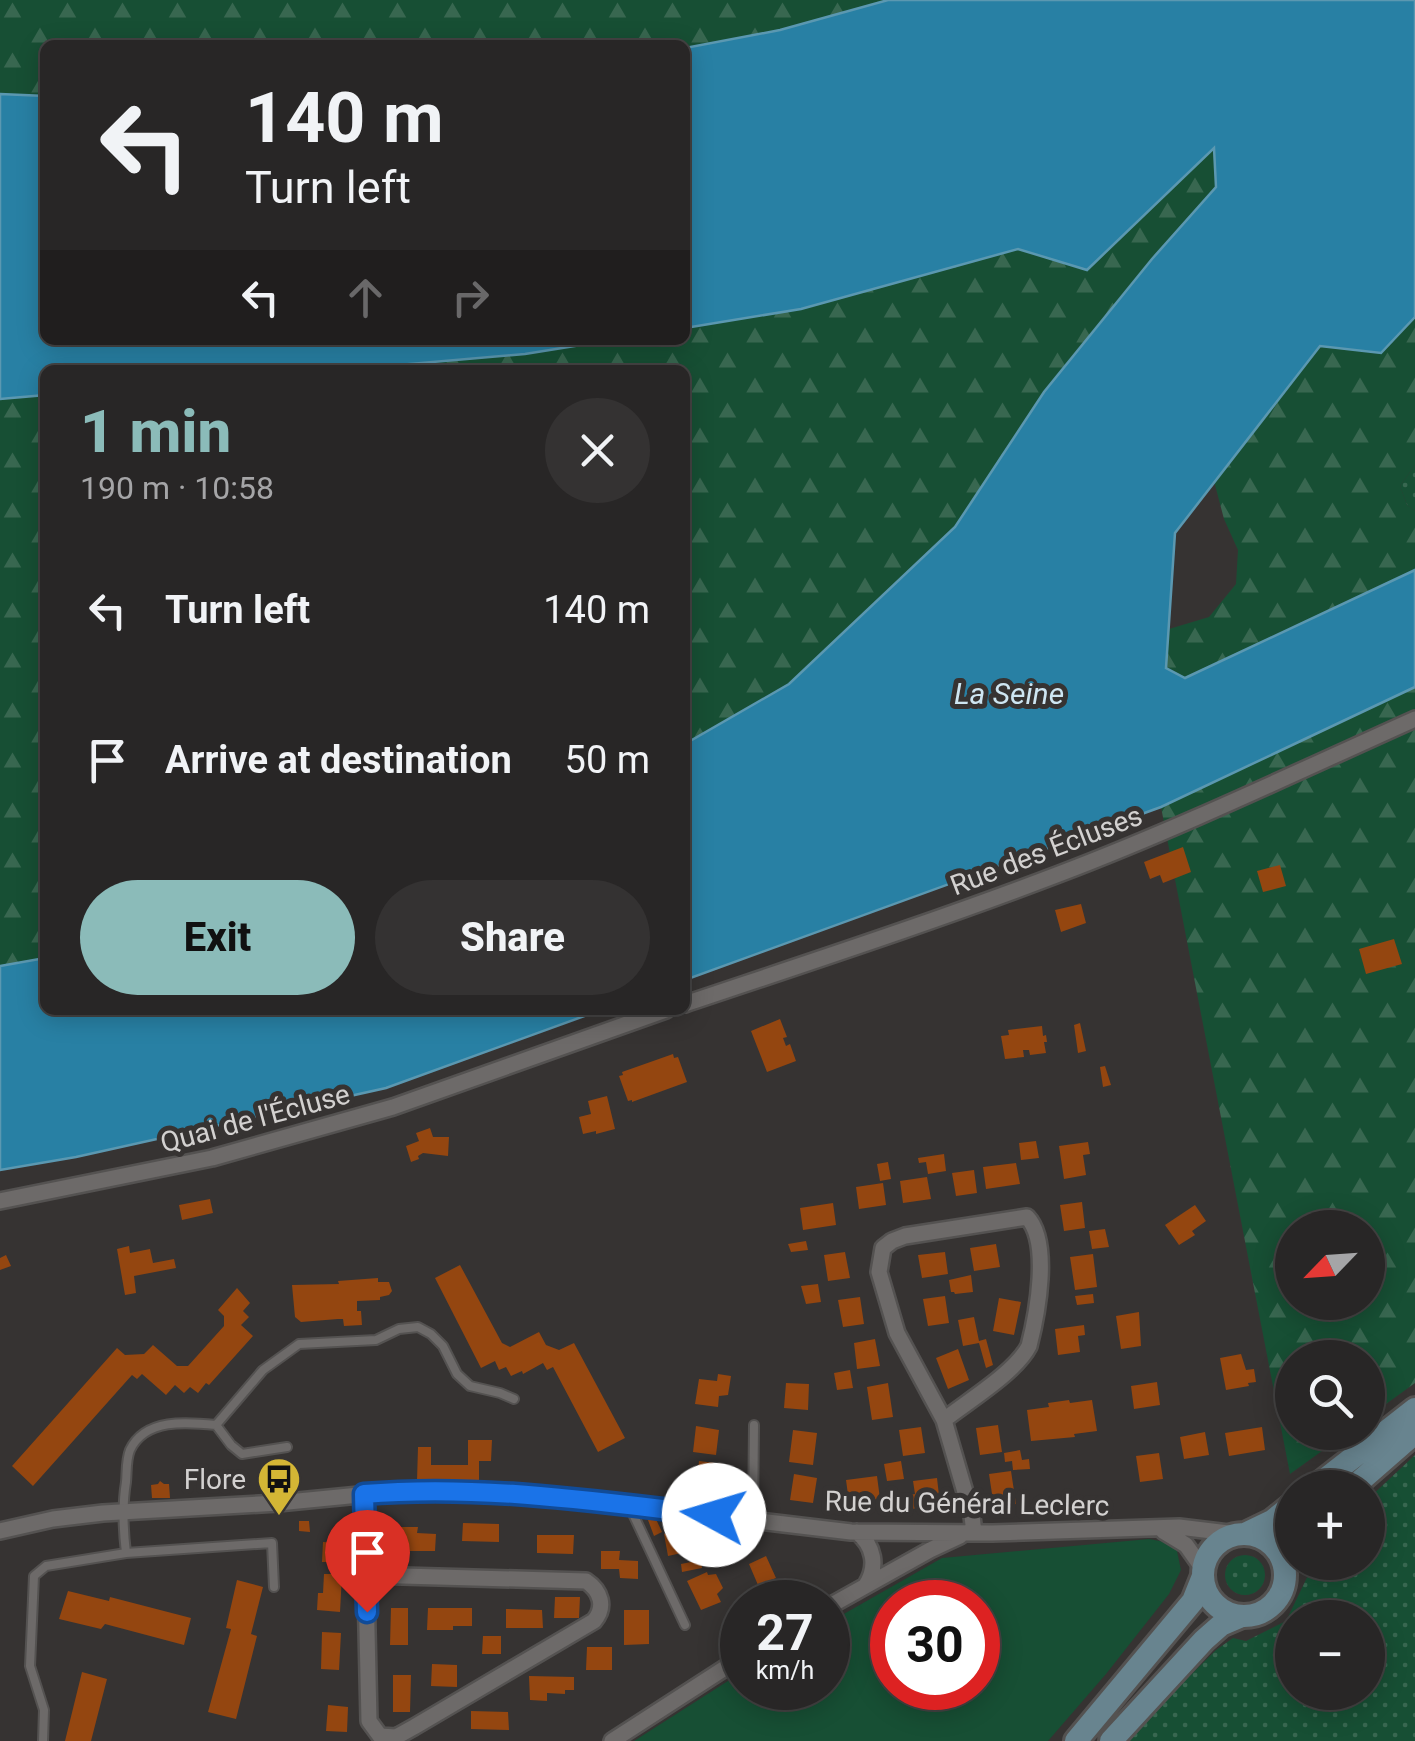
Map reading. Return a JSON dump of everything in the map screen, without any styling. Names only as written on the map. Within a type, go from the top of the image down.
[{"type":"main road","points":[[1337,1470],[1415,1409]]},
{"type":"main road","points":[[1373,1470],[1415,1433]]},
{"type":"main road","points":[[1076,1741],[1194,1602],[1206,1558],[1214,1547],[1224,1539],[1275,1519]]},
{"type":"main road","points":[[1241,1534],[1261,1537],[1275,1548]]},
{"type":"main road","points":[[1203,1572],[1206,1592],[1216,1605],[1242,1616]]},
{"type":"main road","points":[[1111,1741],[1204,1640],[1221,1625],[1260,1613],[1274,1603],[1285,1580]]},
{"type":"street","name":"Rue des Écluses","points":[[690,1002],[1060,874],[1415,719]]},
{"type":"street","name":"Quai de l'Écluse","points":[[0,1201],[212,1158],[393,1107],[652,1015]]},
{"type":"street","points":[[850,1595],[930,1550],[970,1534],[972,1516],[944,1420],[897,1333],[879,1272],[883,1248],[905,1236],[1026,1217],[1034,1226],[1041,1288],[1029,1346],[1011,1367],[944,1420]]},
{"type":"street","name":"Rue du Général Leclerc","points":[[0,1531],[53,1519],[122,1512],[410,1490],[478,1490],[857,1532],[970,1534],[1188,1527],[1241,1534]]},
{"type":"street","points":[[364,1494],[369,1721],[375,1732],[386,1738],[414,1727],[594,1621],[602,1604],[596,1589],[586,1581],[367,1575]]},
{"type":"street","points":[[1159,1529],[1186,1545],[1203,1572]]},
{"type":"street","points":[[857,1532],[868,1543],[874,1560],[866,1586]]},
{"type":"street","points":[[612,1741],[720,1672]]},
{"type":"lane","points":[[216,1425],[263,1370],[299,1344],[376,1340],[418,1327],[443,1346],[457,1374],[470,1386],[514,1399]]},
{"type":"lane","points":[[126,1553],[122,1512],[128,1457],[142,1435],[156,1427],[190,1422],[216,1425],[242,1454],[287,1447]]},
{"type":"lane","points":[[753,1520],[754,1425]]},
{"type":"lane","points":[[635,1506],[634,1516],[686,1625]]},
{"type":"lane","points":[[43,1741],[44,1710],[30,1666],[34,1576],[46,1566],[126,1553],[272,1544],[274,1587]]},
{"type":"green space","points":[[0,0],[888,0],[780,30],[690,47],[690,40],[40,40],[40,96],[0,94]]},
{"type":"green space","points":[[1214,147],[1216,187],[1044,392],[955,527],[789,684],[690,741],[690,365],[398,365],[581,345],[690,345],[690,327],[801,309],[1018,249],[1087,270]]},
{"type":"green space","points":[[1415,317],[1415,465],[1400,486],[1407,505],[1415,511],[1415,570],[1185,678],[1166,668],[1169,629],[1209,617],[1236,584],[1238,550],[1224,519],[1214,481],[1320,345],[1381,353]]},
{"type":"green space","points":[[40,395],[40,959],[0,966],[0,399]]},
{"type":"green space","points":[[1415,465],[1415,511],[1407,505],[1400,486]]},
{"type":"green space","points":[[1415,687],[1415,1383],[1385,1405],[1385,1340],[1275,1340],[1275,1396],[1161,807]]},
{"type":"green space","points":[[1285,1450],[1323,1450],[1296,1470],[1289,1470]]},
{"type":"green space","points":[[1415,1455],[1415,1741],[1124,1741],[1216,1650],[1233,1638],[1246,1641],[1275,1626],[1275,1710],[1385,1710],[1385,1600],[1296,1600],[1306,1580],[1385,1580],[1385,1483]]},
{"type":"green space","points":[[1149,1539],[1165,1542],[1177,1551],[1181,1570],[1169,1594],[1048,1741],[634,1741],[720,1686],[720,1710],[850,1710],[850,1610],[870,1599],[870,1710],[1000,1710],[1000,1580],[903,1580],[942,1558]]},
{"type":"green space","points":[[1245,1555],[1259,1561],[1265,1575],[1259,1589],[1245,1595],[1231,1589],[1225,1575],[1231,1561]]},
{"type":"water","name":"La Seine","points":[[888,0],[1415,0],[1415,317],[1381,353],[1320,346],[1175,533],[1166,668],[1185,678],[1415,570],[1415,687],[1161,807],[690,978],[690,741],[789,684],[955,527],[1044,392],[1216,187],[1214,148],[1087,270],[1018,249],[801,309],[690,327],[690,47],[780,30]]},
{"type":"water","points":[[0,94],[40,96],[40,345],[581,345],[398,365],[40,365],[40,395],[0,399]]},
{"type":"water","points":[[40,959],[40,1015],[587,1015],[386,1088],[76,1157],[0,1170],[0,966]]},
{"type":"building","points":[[1183,847],[1191,872],[1163,883],[1160,875],[1150,879],[1144,862]]},
{"type":"building","points":[[1280,865],[1286,886],[1263,892],[1257,871]]},
{"type":"building","points":[[1081,904],[1086,923],[1061,932],[1055,910]]},
{"type":"building","points":[[1394,939],[1402,964],[1366,974],[1359,949]]},
{"type":"building","points":[[780,1019],[786,1046],[790,1044],[796,1061],[767,1072],[751,1031]]},
{"type":"building","points":[[1080,1023],[1086,1051],[1078,1053],[1074,1025]]},
{"type":"building","points":[[1042,1026],[1046,1053],[1030,1055],[1029,1050],[1023,1050],[1024,1057],[1005,1059],[1001,1036],[1009,1035],[1008,1030]]},
{"type":"building","points":[[673,1054],[678,1057],[687,1082],[628,1101],[619,1076],[622,1072]]},
{"type":"building","points":[[1105,1066],[1111,1085],[1103,1087],[1100,1067]]},
{"type":"building","points":[[607,1096],[615,1129],[583,1134],[579,1117],[591,1114],[588,1101]]},
{"type":"building","points":[[430,1128],[433,1137],[449,1137],[448,1156],[423,1153],[411,1162],[406,1146],[419,1141],[416,1133]]},
{"type":"building","points":[[1036,1141],[1039,1158],[1021,1160],[1019,1143]]},
{"type":"building","points":[[1088,1142],[1090,1154],[1083,1155],[1086,1175],[1064,1179],[1059,1146]]},
{"type":"building","points":[[944,1154],[946,1171],[928,1174],[926,1162],[919,1163],[918,1158]]},
{"type":"building","points":[[888,1162],[891,1179],[880,1181],[877,1164]]},
{"type":"building","points":[[1016,1163],[1020,1184],[986,1189],[983,1167]]},
{"type":"building","points":[[974,1170],[977,1193],[956,1196],[952,1173]]},
{"type":"building","points":[[927,1177],[931,1199],[903,1203],[900,1181]]},
{"type":"building","points":[[883,1183],[886,1205],[859,1209],[856,1187]]},
{"type":"building","points":[[210,1199],[213,1213],[182,1220],[179,1205]]},
{"type":"building","points":[[1082,1202],[1085,1228],[1064,1231],[1060,1205]]},
{"type":"building","points":[[833,1203],[836,1225],[803,1230],[800,1208]]},
{"type":"building","points":[[1195,1205],[1206,1221],[1192,1231],[1195,1235],[1179,1245],[1165,1225]]},
{"type":"building","points":[[1105,1229],[1109,1247],[1092,1249],[1089,1231]]},
{"type":"building","points":[[806,1241],[808,1250],[791,1252],[788,1244]]},
{"type":"building","points":[[996,1244],[1000,1267],[974,1271],[970,1248]]},
{"type":"building","points":[[129,1246],[130,1253],[150,1249],[153,1263],[174,1259],[176,1268],[134,1276],[136,1293],[125,1295],[117,1249]]},
{"type":"building","points":[[845,1252],[850,1278],[828,1281],[824,1255]]},
{"type":"building","points":[[945,1252],[948,1274],[922,1278],[918,1255]]},
{"type":"building","points":[[1093,1254],[1097,1287],[1075,1290],[1070,1257]]},
{"type":"building","points":[[6,1255],[11,1266],[0,1270],[0,1258]]},
{"type":"building","points":[[460,1265],[502,1343],[510,1347],[539,1332],[546,1345],[559,1350],[574,1343],[625,1438],[598,1452],[553,1367],[547,1370],[543,1363],[511,1376],[506,1367],[499,1370],[495,1361],[481,1368],[435,1278]]},
{"type":"building","points":[[971,1275],[973,1292],[951,1292],[949,1280]]},
{"type":"building","points":[[378,1278],[378,1282],[389,1282],[392,1291],[380,1300],[357,1301],[362,1325],[344,1326],[343,1319],[301,1322],[295,1317],[292,1285]]},
{"type":"building","points":[[818,1284],[821,1302],[806,1304],[801,1286]]},
{"type":"building","points":[[237,1288],[250,1303],[243,1311],[249,1317],[241,1325],[253,1336],[209,1385],[206,1383],[198,1393],[190,1387],[184,1393],[175,1385],[166,1395],[142,1374],[137,1379],[132,1375],[33,1486],[12,1466],[117,1348],[125,1355],[144,1354],[153,1345],[177,1366],[188,1366],[224,1326],[224,1316],[218,1310]]},
{"type":"building","points":[[1093,1294],[1094,1303],[1077,1305],[1075,1296]]},
{"type":"building","points":[[945,1296],[949,1323],[928,1326],[923,1299]]},
{"type":"building","points":[[860,1297],[864,1324],[843,1327],[838,1300]]},
{"type":"building","points":[[999,1298],[1021,1302],[1014,1335],[993,1331]]},
{"type":"building","points":[[1139,1312],[1141,1346],[1121,1349],[1116,1316]]},
{"type":"building","points":[[974,1317],[979,1341],[986,1339],[993,1365],[986,1368],[979,1343],[963,1346],[958,1320]]},
{"type":"building","points":[[1084,1325],[1085,1335],[1078,1336],[1080,1352],[1058,1355],[1055,1329]]},
{"type":"building","points":[[875,1339],[880,1366],[857,1369],[854,1343]]},
{"type":"building","points":[[958,1349],[969,1380],[948,1389],[936,1358]]},
{"type":"building","points":[[1241,1354],[1246,1370],[1254,1369],[1256,1382],[1226,1390],[1220,1358]]},
{"type":"building","points":[[850,1370],[853,1388],[837,1390],[834,1373]]},
{"type":"building","points":[[718,1374],[731,1376],[728,1395],[719,1396],[718,1407],[695,1404],[699,1379],[717,1381]]},
{"type":"building","points":[[1157,1382],[1160,1405],[1134,1409],[1131,1386]]},
{"type":"building","points":[[786,1383],[809,1384],[808,1410],[784,1408]]},
{"type":"building","points":[[888,1383],[893,1417],[872,1420],[867,1387]]},
{"type":"building","points":[[1069,1400],[1092,1400],[1097,1431],[1031,1441],[1027,1410]]},
{"type":"building","points":[[998,1425],[1002,1452],[980,1455],[976,1428]]},
{"type":"building","points":[[696,1426],[719,1430],[716,1455],[693,1452]]},
{"type":"building","points":[[921,1427],[925,1453],[903,1456],[899,1430]]},
{"type":"building","points":[[1262,1427],[1265,1450],[1229,1456],[1225,1433]]},
{"type":"building","points":[[793,1430],[817,1433],[813,1465],[789,1462]]},
{"type":"building","points":[[1205,1432],[1209,1455],[1184,1459],[1180,1437]]},
{"type":"building","points":[[468,1440],[492,1440],[491,1461],[479,1461],[479,1481],[417,1481],[418,1447],[431,1447],[431,1465],[468,1465]]},
{"type":"building","points":[[1020,1450],[1022,1460],[1029,1459],[1030,1469],[1013,1470],[1012,1461],[1005,1462],[1004,1453]]},
{"type":"building","points":[[1159,1453],[1163,1479],[1140,1482],[1136,1456]]},
{"type":"building","points":[[699,1461],[723,1464],[719,1490],[696,1487]]},
{"type":"building","points":[[901,1461],[904,1479],[887,1481],[884,1464]]},
{"type":"building","points":[[1011,1471],[1016,1504],[994,1507],[989,1474]]},
{"type":"building","points":[[794,1474],[817,1478],[813,1503],[790,1500]]},
{"type":"building","points":[[877,1476],[880,1499],[849,1502],[846,1480]]},
{"type":"building","points":[[937,1478],[940,1504],[912,1509],[913,1481]]},
{"type":"building","points":[[160,1481],[169,1484],[170,1498],[152,1498],[151,1485]]},
{"type":"building","points":[[655,1517],[662,1532],[654,1536],[648,1520]]},
{"type":"building","points":[[299,1521],[309,1521],[310,1532],[299,1531]]},
{"type":"building","points":[[463,1523],[499,1524],[499,1542],[462,1541]]},
{"type":"building","points":[[399,1527],[418,1527],[417,1533],[436,1534],[435,1551],[399,1551]]},
{"type":"building","points":[[679,1530],[686,1552],[668,1556],[664,1534]]},
{"type":"building","points":[[537,1535],[574,1535],[573,1554],[537,1553]]},
{"type":"building","points":[[323,1542],[341,1543],[341,1562],[322,1562]]},
{"type":"building","points":[[601,1551],[620,1551],[619,1560],[638,1561],[638,1579],[620,1578],[619,1569],[601,1569]]},
{"type":"building","points":[[766,1556],[776,1578],[756,1580],[749,1564]]},
{"type":"building","points":[[701,1560],[702,1568],[682,1572],[681,1564]]},
{"type":"building","points":[[707,1572],[716,1574],[720,1602],[701,1610],[687,1581]]},
{"type":"building","points":[[324,1574],[342,1574],[340,1612],[317,1610]]},
{"type":"building","points":[[237,1580],[263,1587],[251,1634],[257,1636],[236,1719],[208,1712],[231,1629],[226,1628]]},
{"type":"building","points":[[68,1591],[109,1601],[110,1597],[191,1618],[184,1645],[105,1624],[101,1629],[59,1619]]},
{"type":"building","points":[[555,1597],[580,1597],[579,1618],[554,1618]]},
{"type":"building","points":[[391,1608],[408,1608],[408,1645],[390,1645]]},
{"type":"building","points":[[428,1608],[472,1608],[472,1626],[427,1630]]},
{"type":"building","points":[[506,1609],[542,1610],[543,1628],[506,1628]]},
{"type":"building","points":[[624,1610],[649,1610],[649,1644],[624,1645]]},
{"type":"building","points":[[322,1632],[341,1633],[339,1670],[321,1669]]},
{"type":"building","points":[[483,1636],[501,1636],[501,1654],[482,1654]]},
{"type":"building","points":[[587,1647],[612,1647],[612,1670],[586,1670]]},
{"type":"building","points":[[432,1664],[457,1665],[457,1687],[431,1686]]},
{"type":"building","points":[[82,1672],[107,1679],[91,1741],[65,1741]]},
{"type":"building","points":[[393,1675],[411,1675],[410,1712],[393,1712]]},
{"type":"building","points":[[529,1676],[574,1677],[574,1690],[547,1693],[547,1701],[530,1700]]},
{"type":"building","points":[[328,1705],[348,1707],[347,1732],[326,1731]]},
{"type":"building","points":[[471,1711],[508,1712],[509,1730],[471,1729]]},
{"type":"place","name":"Flore","points":[[279,1517]]},
{"type":"route","points":[[367,1612],[364,1494],[410,1490],[517,1492],[714,1515]]}]
